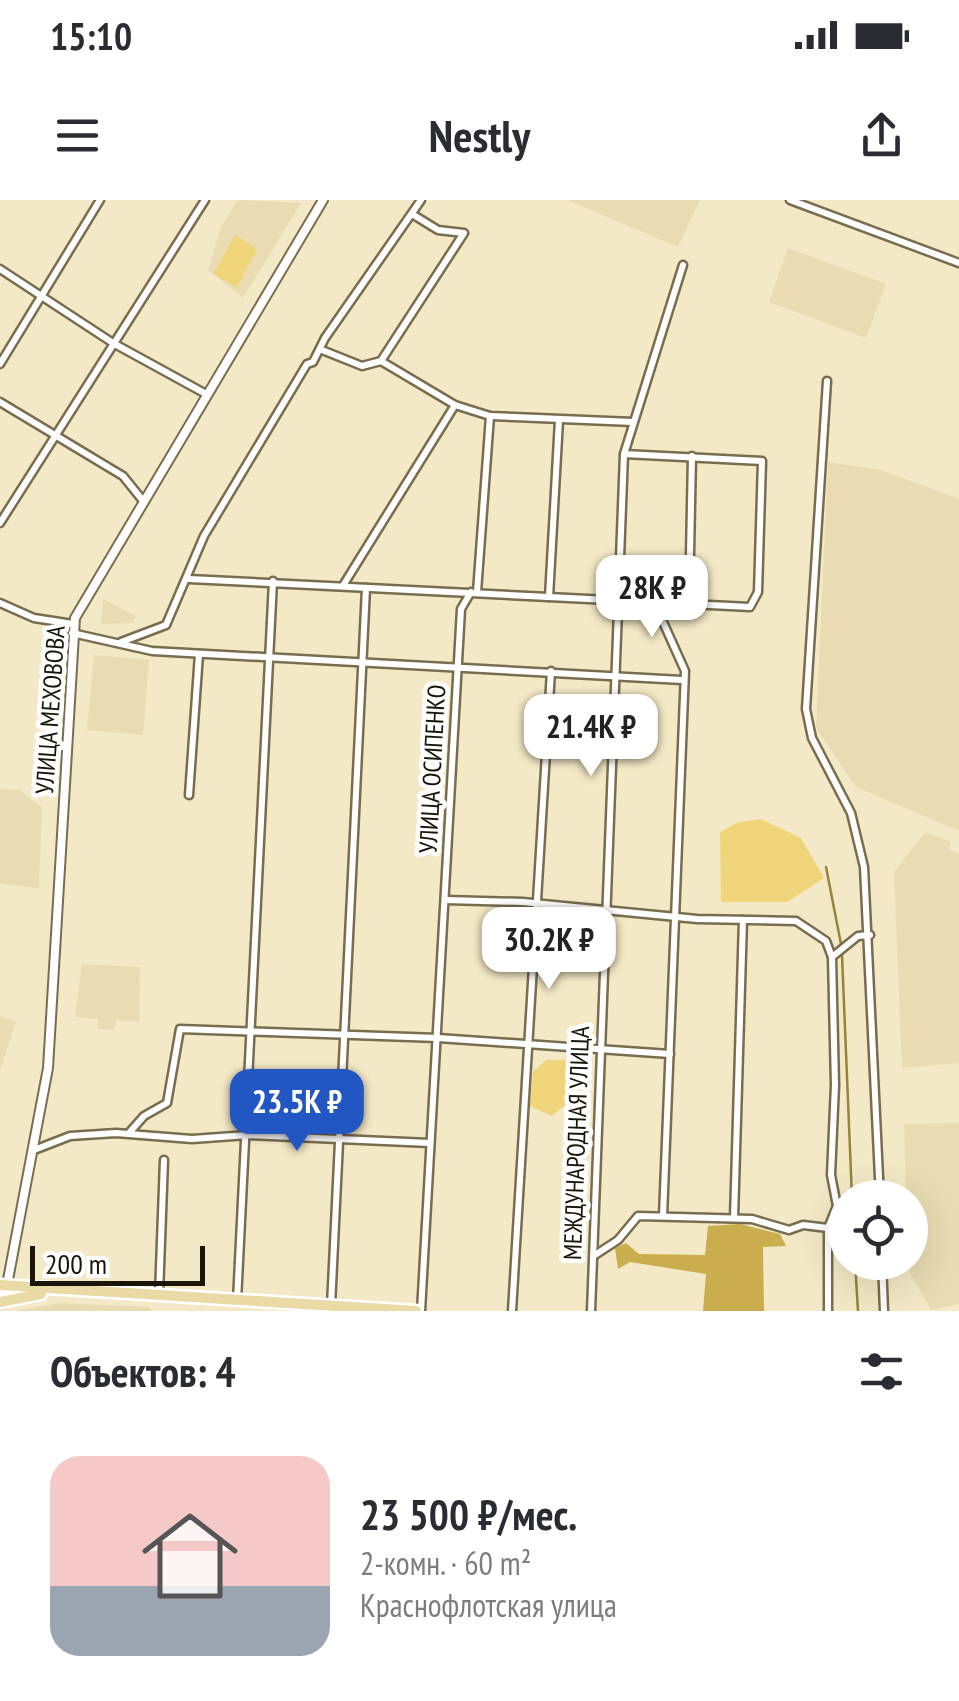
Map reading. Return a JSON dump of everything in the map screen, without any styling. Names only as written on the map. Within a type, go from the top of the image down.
[{"type":"main road","points":[[3,1285],[418,1311]]},
{"type":"main road","points":[[0,1299],[92,1292]]},
{"type":"street","points":[[0,364],[100,200]]},
{"type":"street","points":[[0,523],[205,200]]},
{"type":"street","name":"УЛИЦА МЕХОВОВА","points":[[3,1285],[34,1150],[51,1032],[72,628],[81,603],[322,200]]},
{"type":"street","points":[[120,642],[166,625],[204,536],[307,364],[322,350],[325,338],[421,200]]},
{"type":"street","points":[[790,200],[959,263]]},
{"type":"street","points":[[322,350],[362,366],[381,361],[464,233],[438,230],[412,214]]},
{"type":"street","name":"МЕЖДУНАРОДНАЯ УЛИЦА","points":[[591,1311],[612,675],[624,454],[684,266]]},
{"type":"street","points":[[0,269],[113,343],[206,394]]},
{"type":"street","points":[[381,361],[455,405],[490,416],[633,422]]},
{"type":"street","points":[[827,380],[806,709],[812,738],[851,813],[858,838],[870,935],[879,1180]]},
{"type":"street","points":[[0,402],[123,476],[144,502]]},
{"type":"street","points":[[344,584],[383,515],[455,405]]},
{"type":"street","name":"УЛИЦА ОСИПЕНКО","points":[[418,1311],[462,608],[474,592],[490,416]]},
{"type":"street","points":[[549,596],[559,420]]},
{"type":"street","points":[[188,578],[616,598],[743,610],[754,603],[758,592],[762,462],[624,454]]},
{"type":"street","points":[[689,604],[692,456]]},
{"type":"street","points":[[237,1302],[272,581]]},
{"type":"street","points":[[330,1307],[366,588]]},
{"type":"street","points":[[654,601],[683,664],[663,1216]]},
{"type":"street","points":[[0,602],[34,618],[152,651],[682,680]]},
{"type":"street","points":[[190,795],[199,654]]},
{"type":"street","points":[[512,1311],[551,672]]},
{"type":"street","points":[[444,900],[674,917],[796,921],[826,941],[832,957],[835,1085],[830,1114],[831,1180]]},
{"type":"street","points":[[734,1218],[743,920]]},
{"type":"street","points":[[832,957],[858,936],[870,935]]},
{"type":"street","points":[[129,1133],[144,1116],[167,1103],[180,1029],[438,1038],[670,1054]]},
{"type":"street","points":[[34,1150],[70,1136],[129,1133],[192,1139],[248,1135],[430,1142]]},
{"type":"street","points":[[159,1296],[164,1160]]},
{"type":"street","points":[[594,1256],[618,1240],[638,1216],[734,1218],[789,1230],[802,1225],[828,1228]]},
{"type":"street","points":[[828,1280],[828,1311]]},
{"type":"street","points":[[883,1280],[884,1311]]},
{"type":"street","points":[[0,1299],[3,1285]]},
{"type":"shaded area","points":[[238,200],[301,203],[243,298],[208,270],[221,227]]},
{"type":"shaded area","points":[[567,200],[700,200],[678,247]]},
{"type":"shaded area","points":[[235,235],[257,249],[237,288],[214,274]]},
{"type":"shaded area","points":[[788,248],[886,284],[866,338],[769,302]]},
{"type":"shaded area","points":[[828,462],[881,470],[959,499],[959,831],[856,787],[816,728]]},
{"type":"shaded area","points":[[103,599],[136,616],[133,623],[101,624]]},
{"type":"shaded area","points":[[94,655],[149,660],[143,735],[87,730]]},
{"type":"shaded area","points":[[0,789],[20,790],[42,808],[39,888],[0,884]]},
{"type":"shaded area","points":[[761,819],[801,838],[824,878],[787,902],[721,902],[720,832],[739,822]]},
{"type":"shaded area","points":[[925,832],[951,842],[949,850],[959,854],[959,1063],[902,1068],[894,872]]},
{"type":"shaded area","points":[[82,964],[140,967],[139,1022],[116,1020],[114,1030],[98,1029],[98,1019],[75,1017]]},
{"type":"shaded area","points":[[0,1016],[16,1021],[0,1071]]},
{"type":"shaded area","points":[[546,1060],[571,1060],[588,1087],[584,1101],[566,1104],[552,1116],[530,1106],[533,1072]]},
{"type":"shaded area","points":[[959,1123],[959,1304],[931,1310],[914,1280],[928,1280],[928,1180],[906,1180],[904,1124]]},
{"type":"shaded area","points":[[740,1224],[780,1234],[786,1246],[763,1247],[764,1311],[703,1311],[706,1274],[630,1262],[618,1269],[615,1248],[626,1243],[639,1254],[705,1255],[708,1226]]},
{"type":"shaded area","points":[[59,1303],[149,1307],[152,1311],[14,1311]]},
{"type":"waterway","points":[[826,867],[841,944]]},
{"type":"waterway","points":[[842,955],[851,1180]]},
{"type":"waterway","points":[[856,1280],[858,1311]]}]
